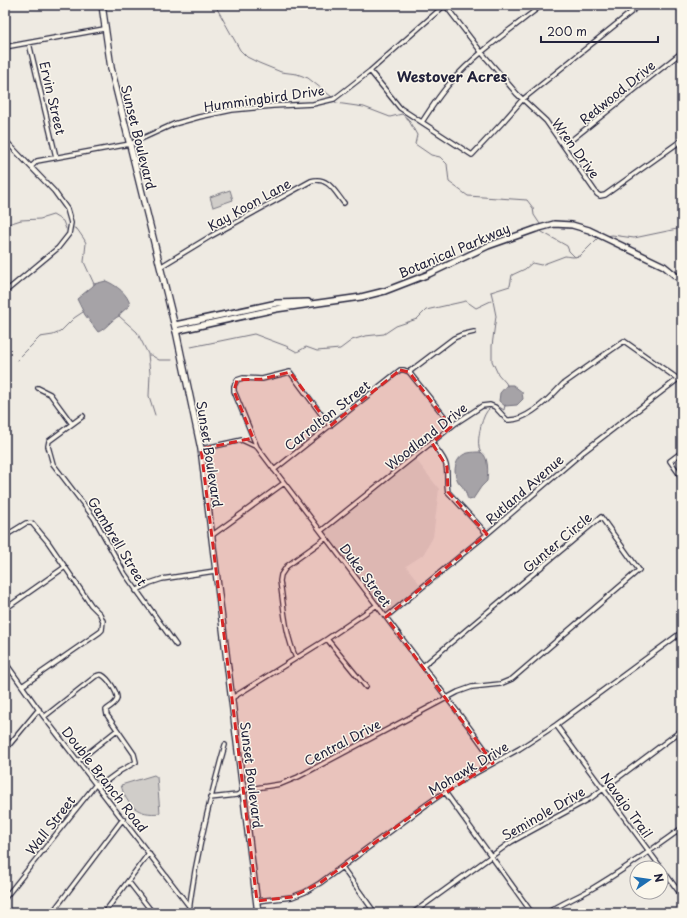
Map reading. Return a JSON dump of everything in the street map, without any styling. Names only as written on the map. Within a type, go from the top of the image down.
[{"type":"main road","name":"Sunset Boulevard","points":[[102,5],[104,29],[111,68],[176,328],[201,450],[258,913]]},
{"type":"street","name":"Wren Drive","points":[[445,5],[482,53],[522,100],[546,122],[597,194],[600,196],[605,195],[682,140]]},
{"type":"street","name":"Hummingbird Drive","points":[[31,167],[37,161],[130,144],[174,124],[199,117],[232,110],[313,104],[339,96],[370,71],[445,5]]},
{"type":"street","points":[[422,122],[451,81],[482,53],[542,5]]},
{"type":"street","points":[[370,71],[400,108],[472,155],[502,124],[522,100],[640,5]]},
{"type":"street","points":[[5,47],[104,29]]},
{"type":"street","name":"Ervin Street","points":[[29,43],[56,157]]},
{"type":"street","name":"Redwood Drive","points":[[564,146],[682,52]]},
{"type":"street","points":[[5,140],[54,191],[64,204],[71,218],[71,229],[65,240],[58,248],[5,292]]},
{"type":"street","name":"Kay Koon Lane","points":[[160,267],[211,236],[311,180],[319,179],[326,182],[344,202]]},
{"type":"street","name":"Botanical Parkway","points":[[176,328],[317,302],[361,297],[385,291],[429,274],[488,246],[554,224],[565,224],[585,228],[594,232],[664,266],[682,281]]},
{"type":"street","points":[[451,427],[449,422],[409,372],[454,338],[474,332]]},
{"type":"street","name":"Woodland Drive","points":[[321,531],[451,427],[485,405],[494,407],[508,420],[520,418],[537,408],[563,384],[624,341],[678,379]]},
{"type":"street","name":"Carrolton Street","points":[[274,470],[400,370],[409,372]]},
{"type":"street","name":"Duke Street","points":[[330,426],[290,372],[262,379],[243,378],[235,382],[234,391],[257,447],[423,666],[490,756],[493,763]]},
{"type":"street","name":"Rutland Avenue","points":[[386,618],[583,452],[678,379]]},
{"type":"street","points":[[38,388],[50,394],[72,424],[83,416]]},
{"type":"street","name":"Gambrell Street","points":[[72,424],[49,441],[48,446],[53,464],[94,518],[117,562],[136,591],[176,645]]},
{"type":"street","points":[[201,450],[242,440],[257,447]]},
{"type":"street","points":[[432,443],[447,467],[446,484],[448,492],[487,534]]},
{"type":"street","points":[[682,452],[670,461],[682,478]]},
{"type":"street","points":[[211,536],[284,483]]},
{"type":"street","name":"Gunter Circle","points":[[423,666],[601,517],[639,570],[512,679],[500,684],[472,687],[458,692],[447,699]]},
{"type":"street","points":[[5,536],[26,523],[32,523],[48,542],[91,605],[100,614],[103,621],[102,630],[22,686]]},
{"type":"street","points":[[296,658],[291,649],[288,637],[280,581],[281,575],[287,566],[326,538]]},
{"type":"street","points":[[5,609],[65,567]]},
{"type":"street","points":[[136,591],[150,583],[162,579],[215,571]]},
{"type":"street","points":[[231,699],[327,639],[377,605]]},
{"type":"street","name":"Mohawk Drive","points":[[257,901],[298,895],[320,883],[459,782],[529,743],[556,725],[682,632]]},
{"type":"street","points":[[327,639],[366,687]]},
{"type":"street","name":"Double Branch Road","points":[[5,662],[44,717],[189,906]]},
{"type":"street","points":[[44,717],[96,676],[100,675],[107,679],[117,695],[115,702],[106,710],[106,715],[117,730],[78,761]]},
{"type":"street","name":"Central Drive","points":[[210,798],[237,795],[249,789],[281,784],[298,777],[447,699]]},
{"type":"street","points":[[5,750],[39,709]]},
{"type":"street","name":"Navajo Trail","points":[[556,725],[682,896]]},
{"type":"street","name":"Wall Street","points":[[5,898],[97,785],[136,762],[134,754],[117,730]]},
{"type":"street","name":"Seminole Drive","points":[[413,913],[511,842],[582,803],[603,789],[682,730]]},
{"type":"street","points":[[189,913],[200,840],[225,745]]},
{"type":"street","points":[[445,792],[532,913]]},
{"type":"street","points":[[52,913],[123,819]]},
{"type":"street","points":[[547,913],[633,864],[682,828]]},
{"type":"street","points":[[104,913],[149,853]]},
{"type":"street","points":[[342,867],[375,913]]},
{"type":"street","points":[[128,881],[153,913]]},
{"type":"highlighted area","points":[[400,370],[409,372],[451,427],[432,443],[447,467],[448,492],[487,534],[386,617],[493,763],[426,805],[320,883],[292,897],[257,901],[201,449],[253,438],[234,391],[237,380],[262,379],[290,372],[330,426]]},
{"type":"shaded area","points":[[230,190],[233,200],[213,207],[210,197]]},
{"type":"shaded area","points":[[106,281],[121,290],[127,297],[130,305],[104,329],[98,332],[85,315],[77,299],[94,284]]},
{"type":"shaded area","points":[[507,385],[513,385],[522,392],[523,399],[517,405],[505,406],[499,401],[500,393]]},
{"type":"shaded area","points":[[481,452],[484,454],[487,461],[487,481],[473,499],[469,500],[456,475],[456,463],[464,454]]},
{"type":"shaded area","points":[[414,457],[439,489],[433,537],[423,555],[406,566],[422,587],[386,617],[321,531]]},
{"type":"shaded area","points":[[154,775],[157,777],[160,813],[145,813],[134,808],[126,798],[121,785]]},
{"type":"waterway","points":[[215,5],[240,50],[247,57],[281,72],[297,74],[308,78],[332,97]]},
{"type":"waterway","points":[[335,100],[336,103],[364,107],[390,117],[402,114],[408,119],[417,135],[415,144],[431,155],[440,157],[447,164],[449,182],[468,196],[527,200],[533,208],[534,215],[540,224]]},
{"type":"waterway","points":[[5,225],[21,220],[40,219],[53,215],[63,221],[66,229]]},
{"type":"waterway","points":[[74,228],[77,229],[86,243],[84,262],[94,284]]},
{"type":"waterway","points":[[607,236],[612,235],[634,238],[682,228]]},
{"type":"waterway","points":[[541,231],[567,246],[569,251],[575,257]]},
{"type":"waterway","points":[[491,292],[510,286],[512,275],[525,269],[532,263],[541,265],[565,256],[580,256],[598,238]]},
{"type":"waterway","points":[[191,347],[254,334],[286,346],[297,352],[306,347],[317,351],[340,349],[352,340],[365,336],[384,334],[396,326],[417,319],[426,310],[466,301],[476,308],[493,300],[491,292]]},
{"type":"waterway","points":[[493,301],[496,316],[492,346],[492,361],[498,374],[507,386]]},
{"type":"waterway","points":[[17,360],[40,337],[53,335],[60,332],[74,318],[83,312]]},
{"type":"waterway","points":[[119,316],[137,332],[148,354],[150,373],[149,396],[155,415]]},
{"type":"waterway","points":[[149,355],[159,360],[172,360]]},
{"type":"waterway","points":[[496,405],[504,410],[505,405]]},
{"type":"waterway","points":[[481,453],[479,448],[479,432],[482,420],[490,408]]},
{"type":"district","name":"Westover Acres","points":[[452,76]]}]
